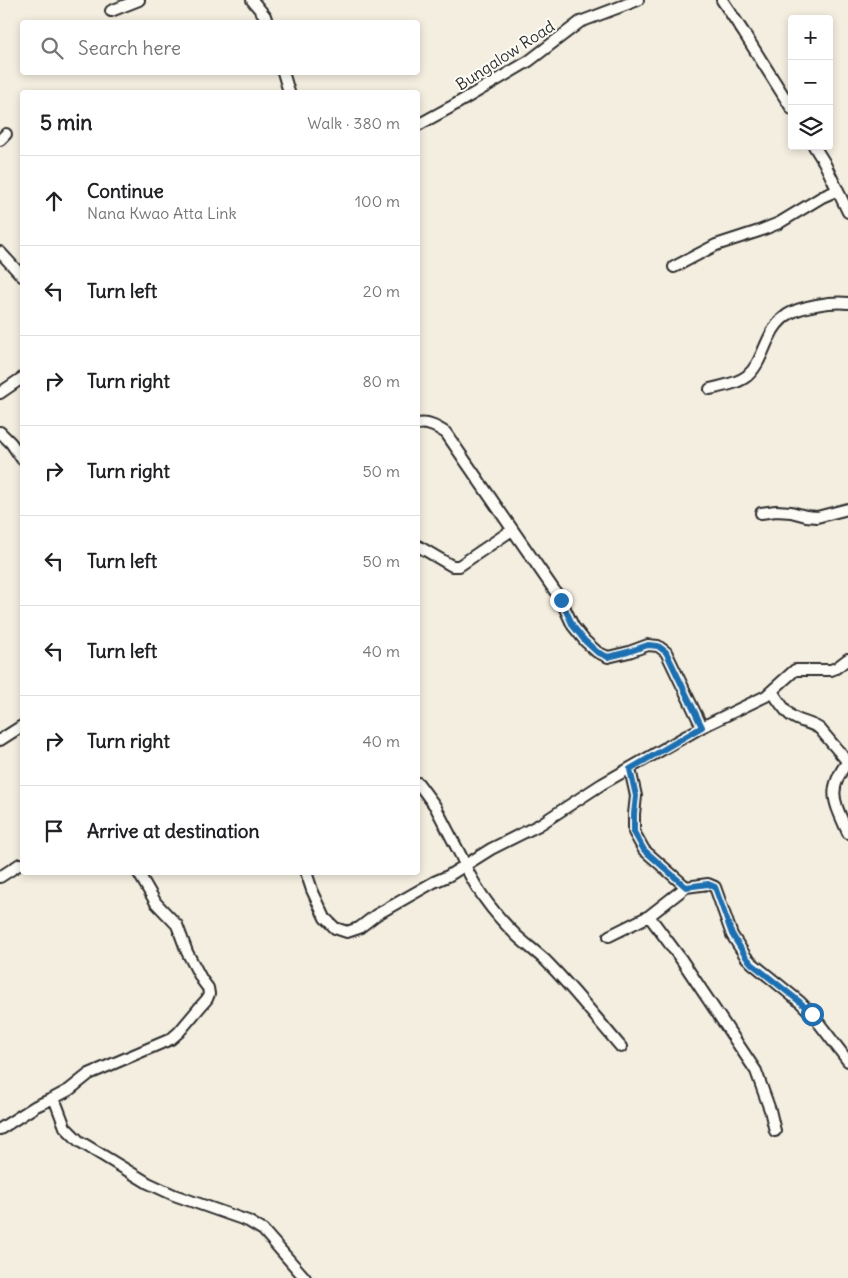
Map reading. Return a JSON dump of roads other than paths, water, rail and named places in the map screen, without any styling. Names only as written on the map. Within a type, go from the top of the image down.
[{"type":"street","points":[[111,11],[139,0]]},
{"type":"street","points":[[252,0],[266,20]]},
{"type":"street","name":"Bungalow Road","points":[[420,124],[529,61],[580,22],[638,0]]},
{"type":"street","points":[[722,0],[789,105]]},
{"type":"street","points":[[284,75],[288,90]]},
{"type":"street","points":[[816,150],[848,212]]},
{"type":"street","points":[[674,267],[716,245],[779,223],[822,197],[838,190]]},
{"type":"street","points":[[0,252],[20,274]]},
{"type":"street","points":[[710,389],[737,381],[746,376],[760,358],[779,322],[788,314],[825,304],[848,303]]},
{"type":"street","points":[[0,393],[20,379]]},
{"type":"street","points":[[420,423],[434,426],[446,433],[561,600],[573,626],[585,641],[597,652],[608,657],[648,645],[658,646],[666,652],[702,727]]},
{"type":"street","points":[[0,432],[12,443],[20,456]]},
{"type":"street","points":[[761,512],[791,512],[817,517],[848,509]]},
{"type":"street","points":[[420,547],[452,566],[459,566],[512,530]]},
{"type":"street","points":[[307,875],[325,918],[335,928],[347,932],[359,928],[376,915],[448,876],[491,849],[539,824],[602,784],[702,727],[759,700],[772,692],[795,670],[831,670],[848,659]]},
{"type":"street","points":[[772,692],[790,715],[815,725],[848,761],[837,779],[833,794],[835,803],[847,825]]},
{"type":"street","points":[[0,740],[20,727]]},
{"type":"street","points":[[630,769],[636,796],[634,832],[644,850],[686,887]]},
{"type":"street","points":[[420,786],[435,806],[482,896],[494,912],[518,937],[544,959],[621,1047]]},
{"type":"street","points":[[0,877],[20,864]]},
{"type":"street","points":[[0,1129],[36,1106],[69,1090],[89,1074],[170,1039],[179,1032],[207,999],[209,994],[208,988],[187,952],[177,925],[156,903],[140,875]]},
{"type":"street","points":[[609,936],[649,916],[686,887],[708,884],[715,887],[732,934],[746,957],[812,1014],[848,1061]]},
{"type":"street","points":[[649,916],[682,959],[756,1071],[770,1110],[775,1131]]},
{"type":"street","points":[[54,1098],[65,1127],[79,1141],[148,1183],[248,1221],[263,1230],[305,1278]]}]
